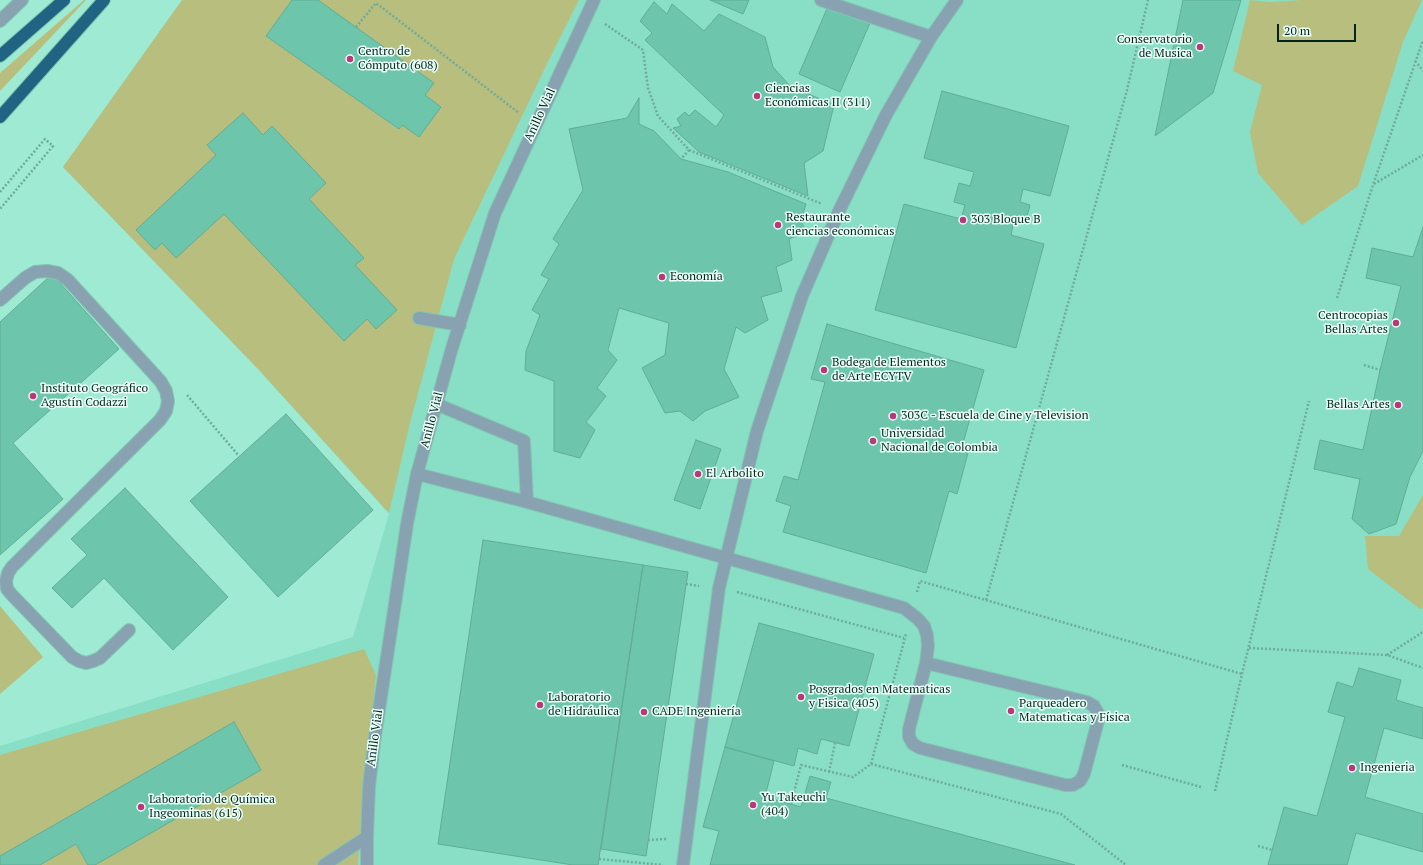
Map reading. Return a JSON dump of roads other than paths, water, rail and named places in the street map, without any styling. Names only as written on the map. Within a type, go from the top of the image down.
[{"type":"highway","points":[[0,56],[64,0]]},
{"type":"highway","points":[[0,117],[104,0]]},
{"type":"street","points":[[0,21],[22,0]]},
{"type":"street","name":"Anillo Vial","points":[[368,865],[367,837],[369,787],[374,743],[407,524],[417,474],[436,404],[495,213],[594,0]]},
{"type":"street","points":[[821,0],[931,37]]},
{"type":"street","points":[[682,865],[719,588],[757,431],[802,296],[839,210],[886,115],[931,37],[956,0]]},
{"type":"street","points":[[0,300],[25,278],[35,272],[47,271],[58,273],[68,280],[161,382],[166,391],[168,401],[166,411],[160,420],[12,567],[6,581],[8,589],[12,595],[72,657],[79,661],[86,663],[93,662],[100,658],[129,630]]},
{"type":"street","points":[[419,318],[460,325]]},
{"type":"street","points":[[436,404],[524,441],[527,502]]},
{"type":"street","points":[[417,474],[527,502],[895,604],[911,612],[924,626],[927,635],[928,646],[926,663],[909,729],[909,737],[913,744],[928,750],[1065,785],[1073,785],[1080,781],[1084,774],[1098,721],[1098,713],[1094,706],[1087,702],[926,663]]},
{"type":"street","points":[[324,865],[367,837]]},
{"type":"place","name":"Conservatorio de Musica","points":[[1200,47]]},
{"type":"place","name":"Centro de Cómputo (608)","points":[[350,59]]},
{"type":"place","name":"Ciencias Económicas II (311)","points":[[757,96]]},
{"type":"place","name":"303 Bloque B","points":[[963,220]]},
{"type":"place","name":"Restaurante ciencias económicas","points":[[778,225]]},
{"type":"place","name":"Economía","points":[[662,277]]},
{"type":"place","name":"Centrocopias Bellas Artes","points":[[1396,323]]},
{"type":"place","name":"Bodega de Elementos de Arte ECYTV","points":[[824,370]]},
{"type":"place","name":"Instituto Geográfico Agustín Codazzi","points":[[33,396]]},
{"type":"place","name":"Bellas Artes","points":[[1398,405]]},
{"type":"place","name":"303C - Escuela de Cine y Television","points":[[893,416]]},
{"type":"place","name":"Universidad Nacional de Colombia","points":[[873,441]]},
{"type":"place","name":"El Arbolito","points":[[698,474]]},
{"type":"place","name":"Posgrados en Matematicas y Fisica (405)","points":[[801,697]]},
{"type":"place","name":"Laboratorio de Hidráulica","points":[[540,705]]},
{"type":"place","name":"Parqueadero Matematicas y Física","points":[[1011,711]]},
{"type":"place","name":"CADE Ingeniería","points":[[644,712]]},
{"type":"place","name":"Ingenieria","points":[[1352,768]]},
{"type":"place","name":"Yu Takeuchi (404)","points":[[753,805]]},
{"type":"place","name":"Laboratorio de Química Ingeominas (615)","points":[[141,807]]}]
